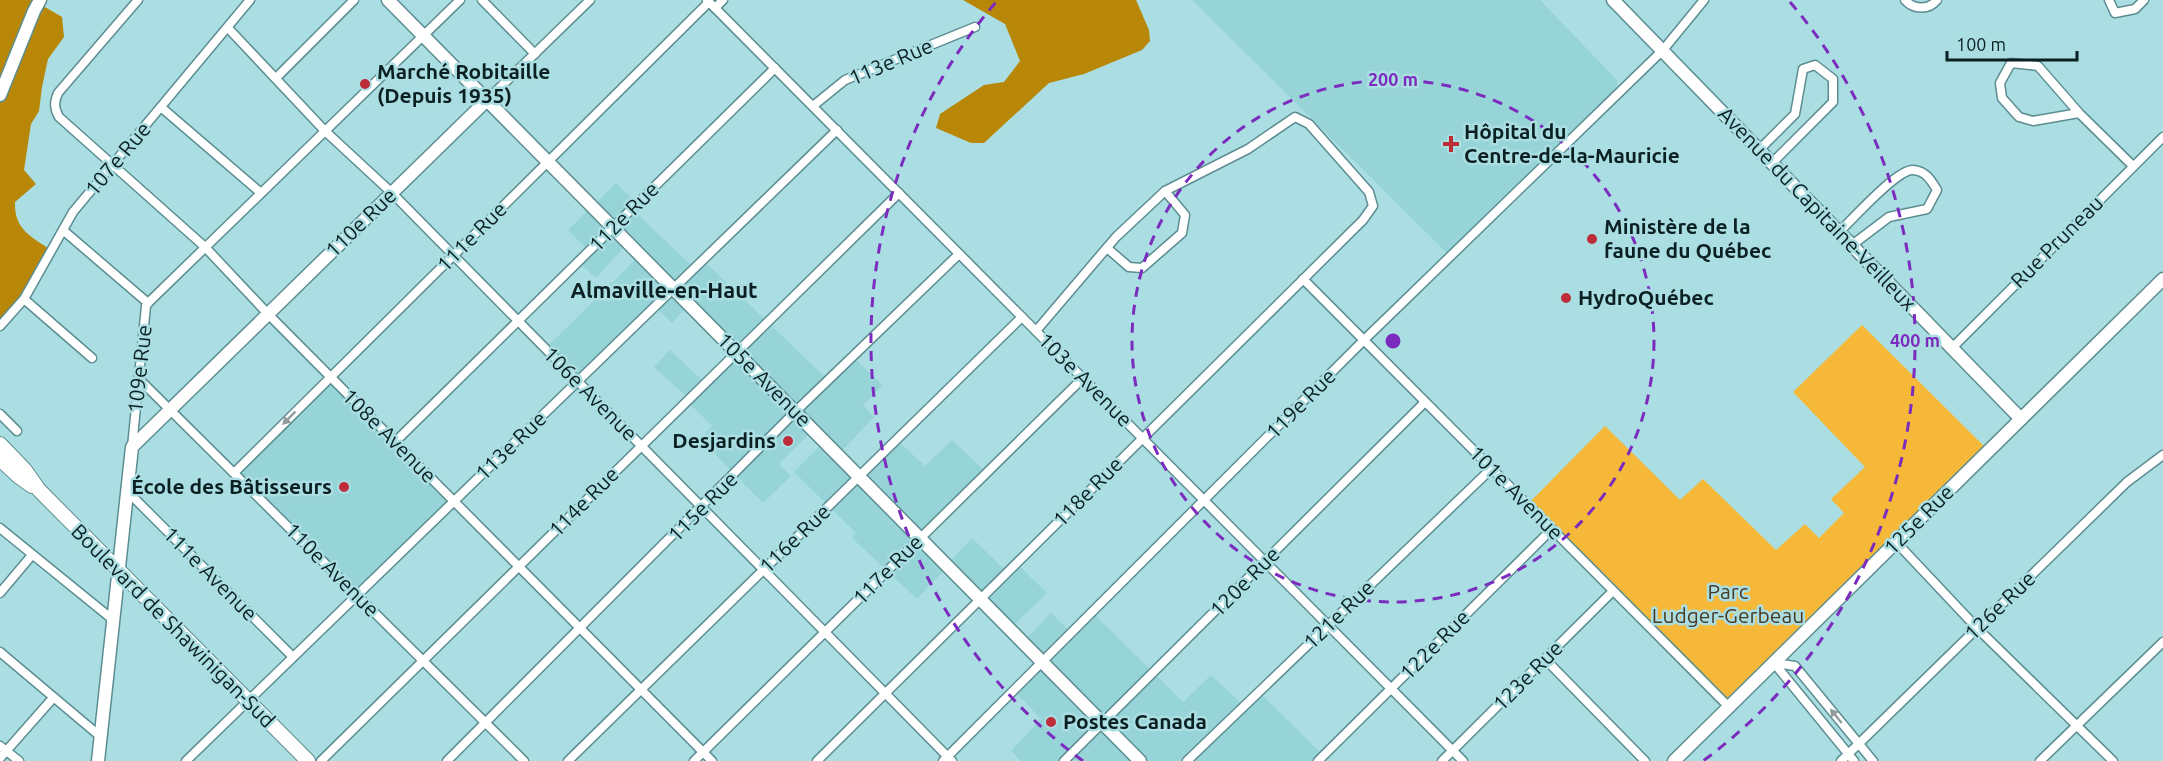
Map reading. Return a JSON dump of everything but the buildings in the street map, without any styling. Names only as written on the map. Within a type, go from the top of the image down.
[{"type":"main road","name":"Boulevard de Shawinigan-Sud","points":[[0,444],[25,470],[39,490],[308,761]]},
{"type":"main road","name":"Boulevard de Shawinigan-Sud","points":[[0,459],[18,476],[39,490]]},
{"type":"street","points":[[0,95],[33,11],[40,0]]},
{"type":"street","name":"108e Avenue","points":[[138,0],[58,93],[55,110],[59,117],[205,247],[268,314],[712,761]]},
{"type":"street","name":"107e Rue","points":[[0,326],[24,299],[74,212],[250,0]]},
{"type":"street","points":[[276,78],[354,0]]},
{"type":"street","name":"105e Avenue","points":[[388,0],[1140,761]]},
{"type":"street","name":"109e Rue","points":[[98,761],[146,306],[460,0]]},
{"type":"street","points":[[482,0],[535,54]]},
{"type":"street","name":"110e Rue","points":[[132,447],[590,0]]},
{"type":"street","name":"111e Rue","points":[[235,472],[710,3],[723,0]]},
{"type":"street","name":"Avenue du Capitaine-Veilleux","points":[[1613,0],[2021,419]]},
{"type":"street","name":"119e Rue","points":[[947,759],[1364,340],[1663,50],[1704,0]]},
{"type":"street","points":[[1905,0],[1908,4],[1924,8],[1936,3],[1937,0]]},
{"type":"street","points":[[2109,0],[2115,13],[2135,9],[2144,0]]},
{"type":"street","name":"103e Avenue","points":[[710,3],[1463,761]]},
{"type":"street","name":"113e Rue","points":[[813,106],[845,80],[975,27]]},
{"type":"street","name":"106e Avenue","points":[[228,28],[325,131],[392,193],[885,693],[947,759]]},
{"type":"street","points":[[2079,113],[2033,121],[2019,117],[2002,98],[2000,83],[2011,63],[2038,66],[2079,113],[2133,166]]},
{"type":"street","points":[[1759,150],[1795,114],[1803,69],[1815,65],[1833,79],[1833,102],[1772,163]]},
{"type":"street","name":"112e Rue","points":[[395,442],[775,68]]},
{"type":"street","points":[[162,108],[261,193]]},
{"type":"street","name":"118e Rue","points":[[817,761],[1363,220],[1373,207],[1369,192],[1309,124],[1295,117],[1248,149],[1165,191]]},
{"type":"street","name":"113e Rue","points":[[186,761],[837,130]]},
{"type":"street","name":"Rue Pruneau","points":[[1952,348],[2163,137]]},
{"type":"street","points":[[1839,232],[1898,175],[1912,170],[1928,176],[1937,190],[1927,209],[1889,217],[1852,245]]},
{"type":"street","points":[[1036,331],[1107,248],[1165,191],[1185,215],[1182,233],[1142,268],[1129,267],[1107,248]]},
{"type":"street","name":"114e Rue","points":[[321,761],[899,193]]},
{"type":"street","points":[[64,231],[148,303]]},
{"type":"street","name":"115e Rue","points":[[447,761],[702,508],[795,412],[959,254]]},
{"type":"street","name":"101e Avenue","points":[[1303,279],[1730,708]]},
{"type":"street","name":"125e Rue","points":[[1674,761],[2163,279]]},
{"type":"street","points":[[24,299],[92,358]]},
{"type":"street","name":"116e Rue","points":[[568,761],[1022,317]]},
{"type":"street","name":"117e Rue","points":[[694,761],[1083,378]]},
{"type":"street","name":"110e Avenue","points":[[139,379],[524,761]]},
{"type":"street","name":"120e Rue","points":[[1064,761],[1425,402]]},
{"type":"street","points":[[0,414],[17,431]]},
{"type":"street","name":"126e Rue","points":[[1841,761],[1851,757],[1859,744],[2127,482],[2163,455]]},
{"type":"street","name":"121e Rue","points":[[1187,761],[1492,468]]},
{"type":"street","name":"111e Avenue","points":[[127,491],[293,657]]},
{"type":"street","points":[[0,528],[112,619]]},
{"type":"street","name":"122e Rue","points":[[1318,761],[1552,529]]},
{"type":"street","points":[[1896,542],[1977,628],[2113,761]]},
{"type":"street","points":[[0,593],[32,555]]},
{"type":"street","name":"123e Rue","points":[[1442,761],[1613,591]]},
{"type":"street","points":[[2040,761],[2163,642]]},
{"type":"street","points":[[0,652],[101,737]]},
{"type":"street","points":[[1545,659],[1645,761]]},
{"type":"street","points":[[1774,663],[1795,666],[1873,761]]},
{"type":"street","points":[[1774,663],[1851,757]]},
{"type":"street","points":[[18,761],[2,752],[53,698]]},
{"type":"shaded area","points":[[0,0],[40,0],[38,3],[62,17],[64,37],[48,59],[39,111],[31,124],[24,170],[36,184],[15,202],[15,212],[21,226],[52,251],[24,299],[0,326]]},
{"type":"shaded area","points":[[963,0],[1136,0],[1149,30],[1150,41],[1142,50],[1084,74],[1049,83],[984,143],[971,143],[936,128],[940,114],[984,85],[1004,82],[1020,61],[1005,24]]},
{"type":"shaded area","name":"Hôpital du Centre-de-la-Mauricie","points":[[1192,0],[1540,0],[1618,81],[1613,98],[1447,253]]},
{"type":"shaded area","points":[[616,183],[637,204],[632,209],[694,268],[703,260],[828,380],[853,357],[883,385],[863,405],[874,417],[838,455],[859,477],[897,440],[925,466],[952,440],[988,474],[920,539],[946,565],[972,538],[1007,572],[1016,563],[1047,593],[1013,626],[1026,639],[1051,613],[1071,633],[1092,612],[1183,702],[1211,675],[1244,706],[1259,692],[1323,755],[1318,761],[1076,761],[1070,755],[1064,761],[1021,761],[1011,751],[1041,719],[1013,690],[1042,662],[947,567],[917,599],[852,538],[856,533],[794,472],[824,442],[813,430],[779,464],[791,476],[763,503],[700,439],[712,426],[687,401],[689,399],[654,367],[670,350],[705,383],[736,352],[689,305],[672,323],[655,307],[578,381],[545,349],[640,255],[628,243],[596,278],[578,262],[589,251],[568,230]]},
{"type":"shaded area","name":"École des Bâtisseurs","points":[[331,377],[454,501],[357,595],[235,472]]},
{"type":"green space","name":"Parc Ludger-Gerbeau","points":[[1862,325],[1989,451],[1730,708],[1528,504],[1605,426],[1680,500],[1703,479],[1776,550],[1805,524],[1819,538],[1844,513],[1831,499],[1865,467],[1793,392]]},
{"type":"place","name":"Marché Robitaille (Depuis 1935)","points":[[365,84]]},
{"type":"place","name":"Hôpital du Centre-de-la-Mauricie","points":[[1451,144]]},
{"type":"place","name":"Ministère de la faune du Québec","points":[[1592,239]]},
{"type":"place","name":"HydroQuébec","points":[[1566,298]]},
{"type":"place","name":"Desjardins","points":[[788,441]]},
{"type":"place","name":"École des Bâtisseurs","points":[[344,487]]},
{"type":"place","name":"Postes Canada","points":[[1051,722]]},
{"type":"district","name":"Almaville-en-Haut","points":[[664,290]]}]
